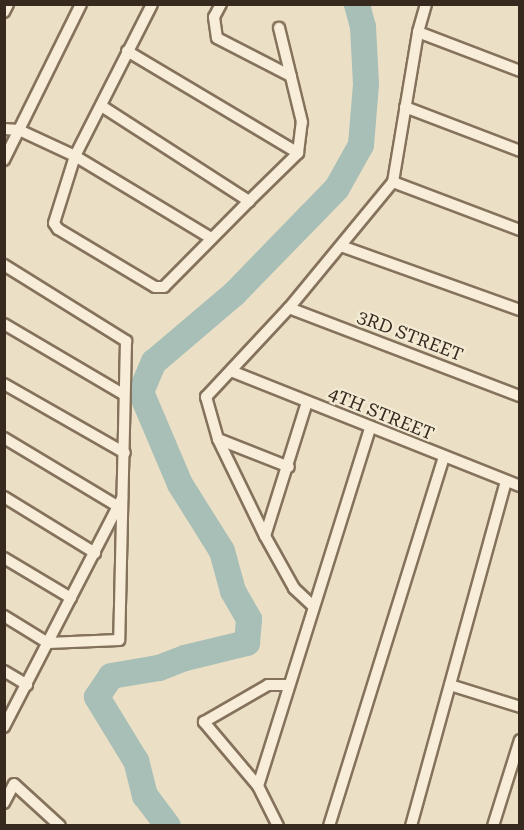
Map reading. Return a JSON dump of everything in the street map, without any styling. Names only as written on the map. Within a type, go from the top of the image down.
[{"type":"street","points":[[4,12],[8,4]]},
{"type":"street","points":[[4,160],[81,4]]},
{"type":"street","points":[[152,4],[127,51],[103,107],[75,156],[54,216],[58,229],[155,287],[164,287],[298,153],[302,122],[279,28]]},
{"type":"street","points":[[221,4],[214,17],[217,38],[291,76]]},
{"type":"street","points":[[313,606],[294,588],[265,536],[218,439],[206,397],[288,308],[393,182],[418,32],[426,4]]},
{"type":"street","points":[[418,32],[519,71]]},
{"type":"street","points":[[127,51],[298,153]]},
{"type":"street","points":[[103,107],[249,201]]},
{"type":"street","points":[[405,107],[519,151]]},
{"type":"street","points":[[4,129],[19,130],[75,156],[211,238]]},
{"type":"street","points":[[393,182],[519,230]]},
{"type":"street","points":[[341,246],[519,310]]},
{"type":"street","points":[[4,265],[126,341],[119,640],[48,643],[4,616]]},
{"type":"street","name":"3RD STREET","points":[[288,308],[519,396]]},
{"type":"street","points":[[4,324],[123,394]]},
{"type":"street","name":"4TH STREET","points":[[231,371],[370,429],[519,486]]},
{"type":"street","points":[[4,384],[125,453]]},
{"type":"street","points":[[265,536],[289,467],[306,402]]},
{"type":"street","points":[[258,786],[370,429]]},
{"type":"street","points":[[4,438],[121,501]]},
{"type":"street","points":[[218,439],[289,467]]},
{"type":"street","points":[[329,825],[444,458]]},
{"type":"street","points":[[411,825],[506,482]]},
{"type":"street","points":[[4,497],[95,553]]},
{"type":"street","points":[[6,721],[27,685],[121,501]]},
{"type":"street","points":[[4,558],[71,598]]},
{"type":"street","points":[[4,672],[27,685]]},
{"type":"street","points":[[278,825],[258,786],[204,722],[268,685],[289,685]]},
{"type":"street","points":[[450,685],[519,707]]},
{"type":"street","points":[[493,825],[519,740]]},
{"type":"street","points":[[4,803],[14,784],[60,825]]},
{"type":"waterway","points":[[168,826],[145,796],[136,761],[97,697],[111,676],[159,668],[185,658],[247,643],[249,619],[233,591],[222,551],[180,484],[141,392],[154,362],[235,293],[337,188],[361,145],[366,84],[363,27],[357,4]]}]
